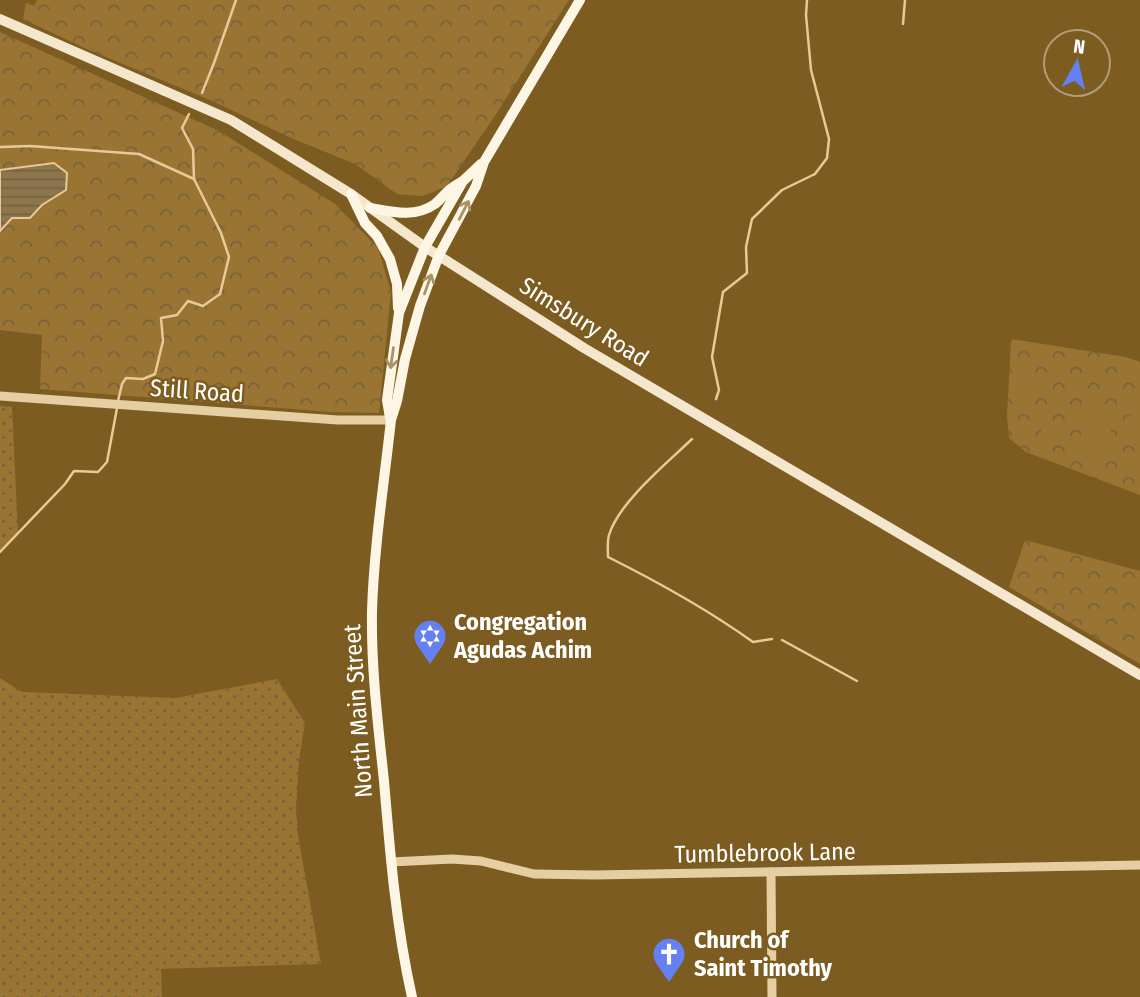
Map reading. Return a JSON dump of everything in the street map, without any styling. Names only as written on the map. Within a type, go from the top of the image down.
[{"type":"main road","points":[[370,208],[408,214],[424,210],[484,162],[580,0]]},
{"type":"main road","name":"Simsbury Road","points":[[0,19],[231,120],[265,139],[351,194],[425,247],[583,348],[1140,675]]},
{"type":"main road","name":"North Main Street","points":[[412,997],[404,961],[391,862],[375,687],[372,616],[375,557],[391,420],[416,319],[439,256],[476,186],[484,162]]},
{"type":"main road","name":"North Main Street","points":[[391,420],[387,400],[399,313],[425,247],[463,181]]},
{"type":"main road","points":[[351,194],[365,223],[377,236],[390,259],[397,284],[399,313]]},
{"type":"street","name":"Still Road","points":[[0,396],[338,420],[391,420]]},
{"type":"street","name":"Tumblebrook Lane","points":[[391,862],[452,859],[481,861],[534,874],[595,875],[1140,865]]},
{"type":"street","points":[[771,872],[772,997]]},
{"type":"green space","points":[[37,0],[569,0],[447,186],[424,196],[397,194],[355,164],[23,19],[26,3],[34,6]]},
{"type":"green space","points":[[0,32],[219,131],[335,204],[378,248],[391,292],[379,413],[331,412],[40,389],[42,335],[0,330],[0,231],[12,218],[30,217],[42,205],[66,190],[54,163],[0,170]]},
{"type":"green space","points":[[1011,339],[1126,357],[1140,362],[1140,495],[1026,452],[1009,438],[1007,417]]},
{"type":"green space","points":[[1020,379],[1033,382],[1028,407],[1015,405]]},
{"type":"green space","points":[[1140,385],[1140,437],[1132,433],[1128,426],[1135,401],[1133,390]]},
{"type":"green space","points":[[1090,402],[1117,409],[1104,456],[1077,449]]},
{"type":"green space","points":[[0,406],[12,407],[18,535],[0,554]]},
{"type":"green space","points":[[1042,425],[1056,428],[1051,453],[1037,450]]},
{"type":"green space","points":[[1025,540],[1140,571],[1140,664],[1009,587]]},
{"type":"green space","points":[[0,678],[22,692],[175,698],[277,679],[305,723],[296,808],[298,835],[321,964],[161,969],[162,997],[0,997]]},
{"type":"shaded area","points":[[54,163],[67,173],[66,190],[42,205],[30,218],[12,218],[0,231],[0,170]]},
{"type":"waterway","points":[[202,93],[236,0]]},
{"type":"waterway","points":[[716,399],[719,390],[712,357],[723,292],[747,273],[746,247],[752,219],[782,190],[815,174],[827,158],[829,139],[811,70],[807,0]]},
{"type":"waterway","points":[[903,24],[905,0]]},
{"type":"waterway","points":[[118,401],[126,378],[143,379],[155,374],[163,341],[161,318],[177,315],[188,301],[203,306],[220,294],[229,257],[221,233],[194,179],[193,149],[182,128],[189,114]]},
{"type":"waterway","points":[[0,147],[30,146],[139,154],[194,179]]},
{"type":"waterway","points":[[0,552],[65,484],[74,471],[98,472],[107,462],[117,408]]},
{"type":"waterway","points":[[692,439],[623,509],[609,535],[608,557],[682,596],[753,642],[772,639]]},
{"type":"waterway","points":[[782,640],[857,681]]},
{"type":"place","name":"Congregation Agudas Achim","points":[[430,666]]},
{"type":"place","name":"Church of Saint Timothy","points":[[669,984]]}]
